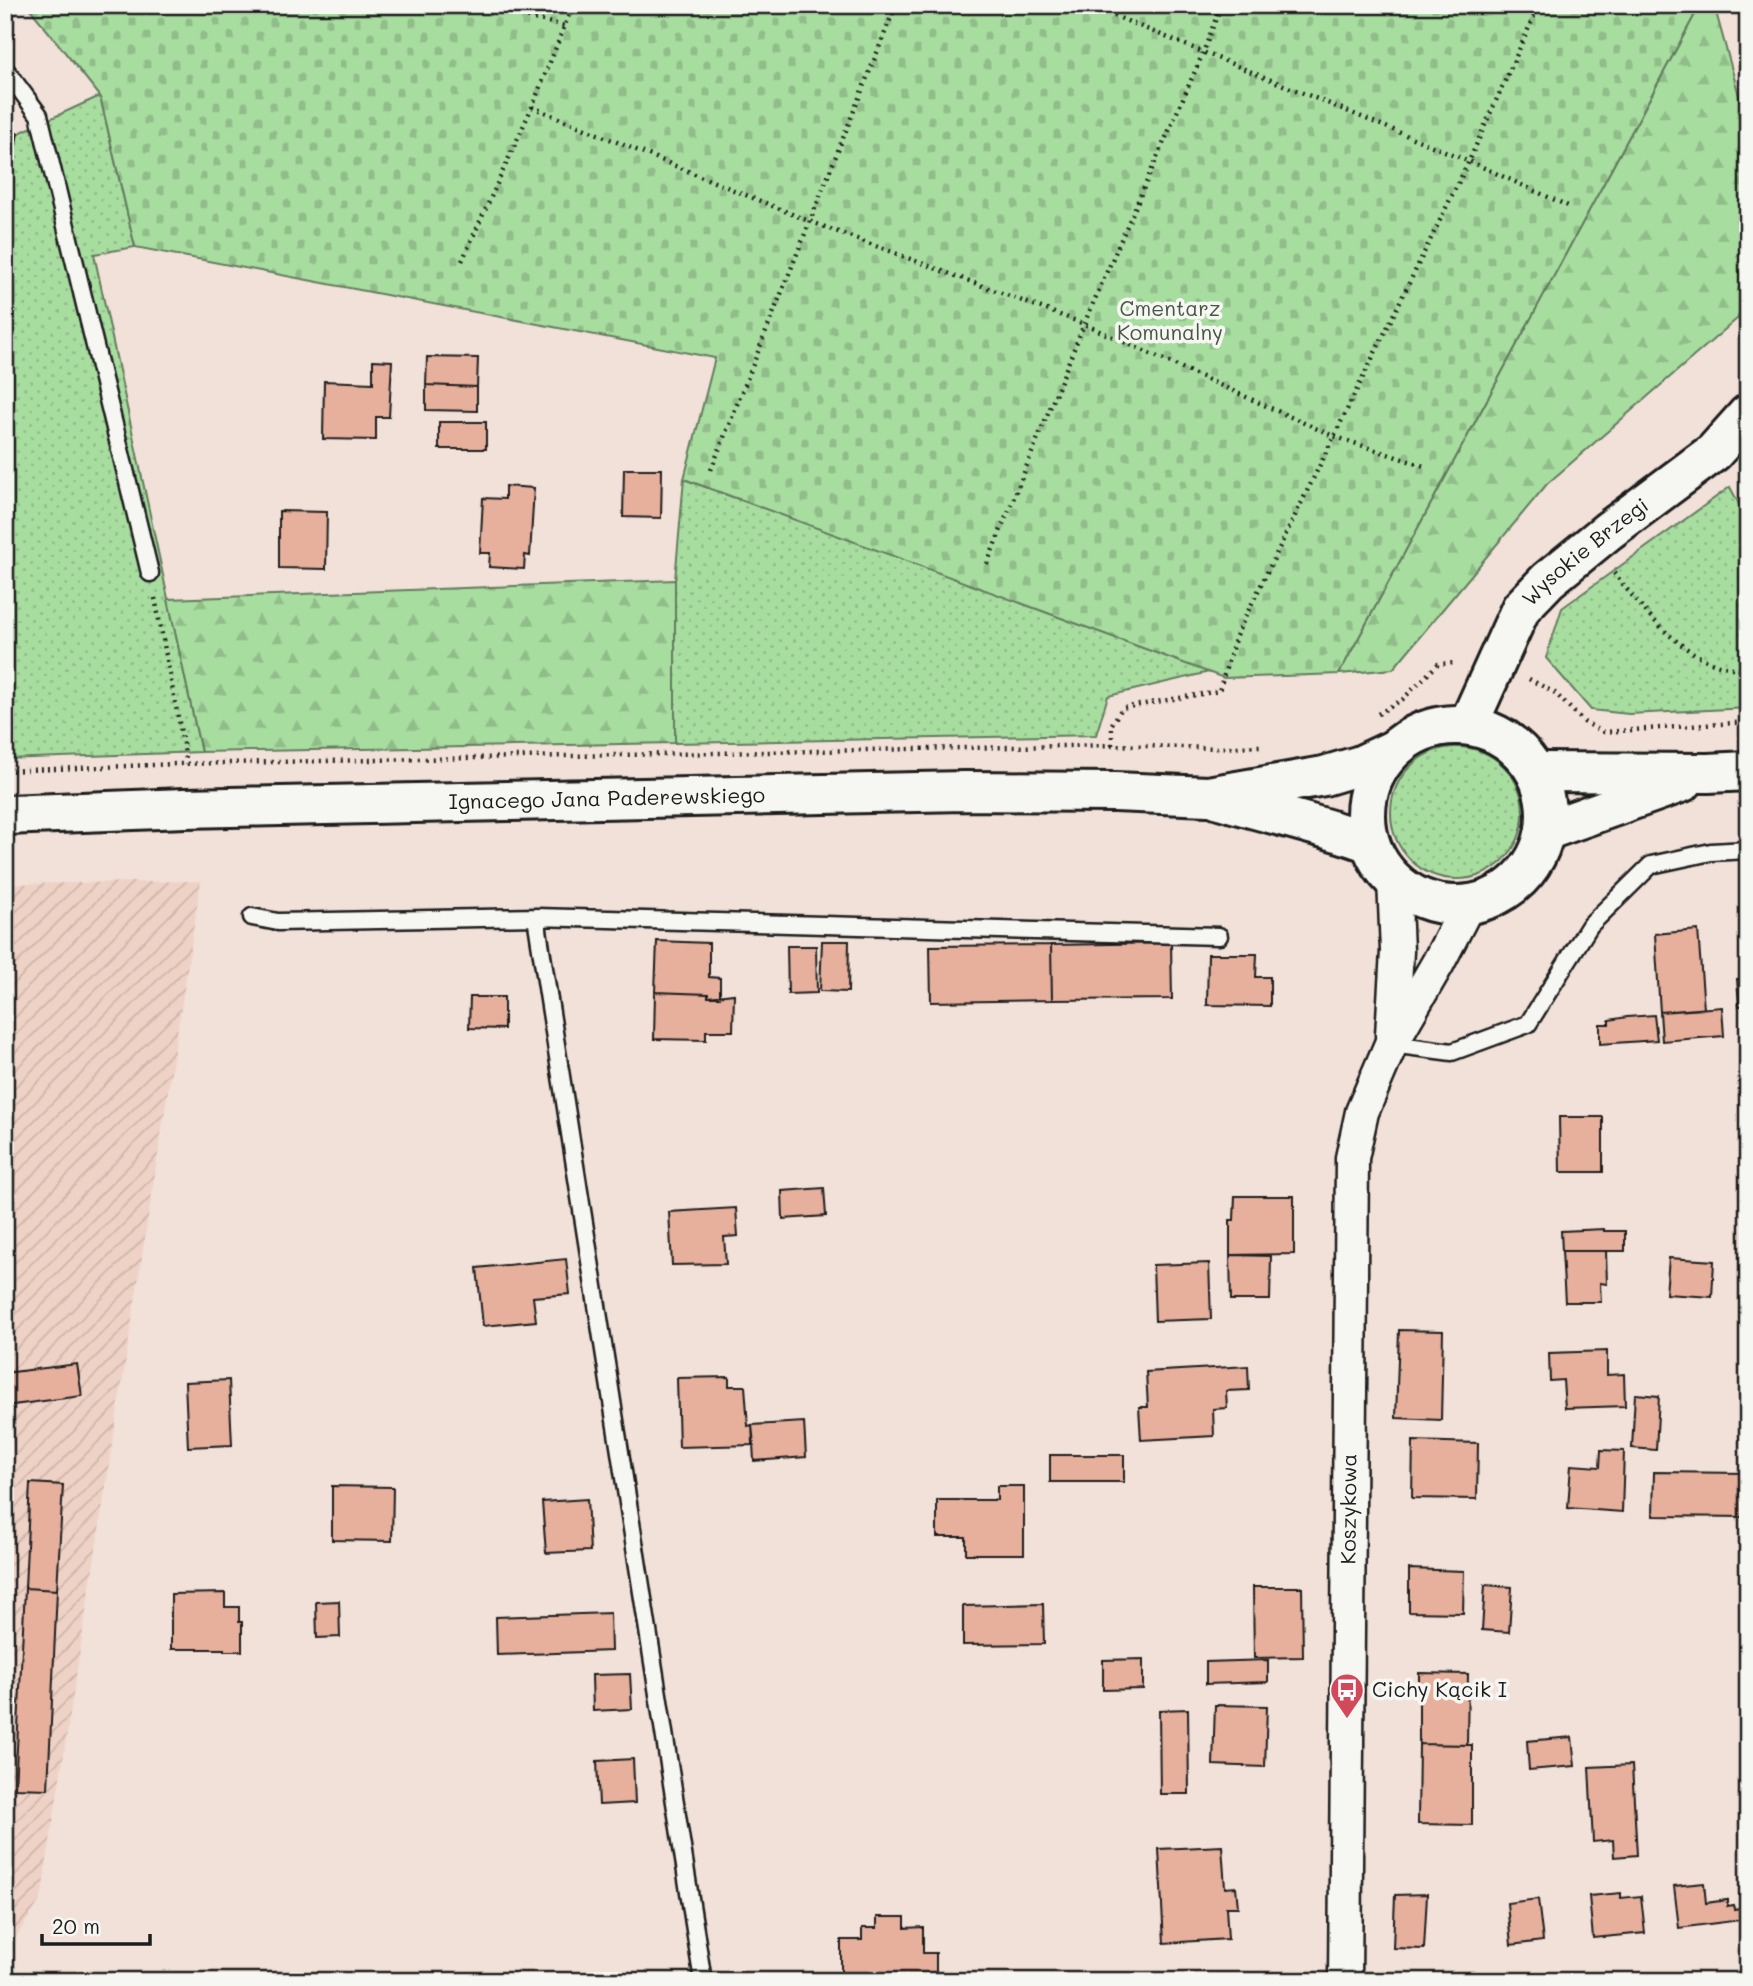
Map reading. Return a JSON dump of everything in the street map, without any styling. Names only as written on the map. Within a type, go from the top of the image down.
[{"type":"main road","name":"Wysokie Brzegi","points":[[1468,725],[1521,608],[1548,580],[1714,452],[1748,414]]},
{"type":"main road","points":[[1441,725],[1468,725],[1495,733],[1518,749],[1536,772],[1545,799],[1545,831],[1534,861],[1513,886],[1484,901],[1452,905],[1421,898],[1394,880],[1380,863],[1370,843],[1366,820],[1367,798],[1376,772],[1393,750],[1415,734],[1441,725]]},
{"type":"main road","name":"Ignacego Jana Paderewskiego","points":[[5,815],[185,808],[950,791],[1115,792],[1208,796],[1324,776],[1361,765],[1393,750]]},
{"type":"main road","points":[[1536,772],[1748,771]]},
{"type":"main road","points":[[1545,831],[1708,773]]},
{"type":"main road","name":"Ignacego Jana Paderewskiego","points":[[1208,796],[1343,832],[1370,843]]},
{"type":"street","name":"Koszykowa","points":[[1391,1044],[1397,950],[1394,880]]},
{"type":"street","name":"Koszykowa","points":[[1345,1981],[1352,1158],[1362,1112],[1391,1044],[1468,905]]},
{"type":"lane","points":[[5,69],[40,115],[150,573]]},
{"type":"lane","points":[[1391,1044],[1452,1052],[1528,1024],[1590,925],[1651,865],[1710,852],[1748,850]]},
{"type":"lane","points":[[252,917],[278,922],[536,917],[1219,936]]},
{"type":"lane","points":[[536,917],[703,1981]]},
{"type":"path","points":[[473,5],[565,26]]},
{"type":"path","points":[[462,261],[532,107],[573,5]]},
{"type":"path","points":[[711,470],[896,5]]},
{"type":"path","points":[[1088,5],[1469,161],[1567,206]]},
{"type":"path","points":[[987,564],[1084,324],[1203,53],[1221,5]]},
{"type":"path","points":[[1112,745],[1112,724],[1122,708],[1219,691],[1236,636],[1469,161],[1539,5]]},
{"type":"path","points":[[532,107],[810,221],[1084,324],[1333,436],[1427,467]]},
{"type":"path","points":[[1593,544],[1644,611],[1677,641],[1714,663],[1748,671]]},
{"type":"path","points":[[150,573],[187,764]]},
{"type":"path","points":[[1371,717],[1403,699],[1438,664],[1466,662]]},
{"type":"path","points":[[1526,678],[1555,693],[1584,722],[1604,732],[1748,722]]},
{"type":"path","points":[[5,771],[187,764],[1112,745],[1216,748],[1270,745]]},
{"type":"shaded area","points":[[201,881],[41,1899],[5,1954],[5,884]]},
{"type":"green space","name":"Cmentarz Komunalny","points":[[27,5],[1700,5],[1339,674],[1224,678],[684,479],[715,358],[135,247],[100,96]]},
{"type":"green space","points":[[1700,5],[1714,5],[1748,128],[1748,276],[1738,318],[1547,484],[1393,669],[1339,674]]},
{"type":"green space","points":[[100,96],[135,247],[94,254],[201,752],[5,759],[5,132],[17,134]]},
{"type":"green space","points":[[684,479],[1209,672],[1108,696],[1096,735],[675,743],[675,580]]},
{"type":"green space","points":[[1730,487],[1748,521],[1748,708],[1629,714],[1591,710],[1546,658],[1562,608]]},
{"type":"green space","points":[[675,580],[675,743],[201,752],[168,599]]},
{"type":"green space","points":[[1457,747],[1482,752],[1504,766],[1518,788],[1523,813],[1518,838],[1504,860],[1482,874],[1457,879],[1432,874],[1410,860],[1396,838],[1391,813],[1396,788],[1410,766],[1432,752]]},
{"type":"building","points":[[5,131],[18,133],[11,167],[5,166]]},
{"type":"building","points":[[427,357],[478,358],[477,387],[426,385]]},
{"type":"building","points":[[373,360],[392,361],[389,417],[376,417],[376,440],[323,439],[324,381],[373,383]]},
{"type":"building","points":[[426,385],[477,387],[477,411],[426,410]]},
{"type":"building","points":[[439,422],[486,422],[486,449],[439,449]]},
{"type":"building","points":[[624,469],[662,469],[661,518],[623,517]]},
{"type":"building","points":[[505,486],[534,488],[530,556],[525,555],[524,569],[489,567],[490,553],[480,553],[483,498],[505,499]]},
{"type":"building","points":[[279,511],[327,512],[326,569],[279,568]]},
{"type":"building","points":[[1698,930],[1704,1009],[1660,1012],[1655,934]]},
{"type":"building","points":[[657,941],[709,943],[709,977],[720,978],[720,997],[655,992]]},
{"type":"building","points":[[822,941],[849,941],[848,992],[820,991]]},
{"type":"building","points":[[1171,943],[1172,999],[1052,1000],[1051,945]]},
{"type":"building","points":[[1051,945],[1052,1000],[931,1002],[930,946]]},
{"type":"building","points":[[787,946],[816,946],[817,993],[788,994]]},
{"type":"building","points":[[1208,954],[1257,954],[1256,977],[1270,977],[1270,1006],[1207,1005]]},
{"type":"building","points":[[1748,978],[1748,1006],[1739,1006],[1737,979]]},
{"type":"building","points":[[655,992],[708,994],[708,997],[734,994],[733,1031],[706,1031],[706,1040],[654,1039]]},
{"type":"building","points":[[470,997],[504,997],[504,1029],[469,1028]]},
{"type":"building","points":[[1722,1007],[1724,1036],[1662,1041],[1660,1012]]},
{"type":"building","points":[[1654,1015],[1657,1040],[1600,1044],[1600,1024],[1609,1024],[1609,1020],[1627,1017]]},
{"type":"building","points":[[1559,1117],[1603,1117],[1603,1172],[1560,1172]]},
{"type":"building","points":[[824,1188],[826,1216],[783,1219],[782,1191]]},
{"type":"building","points":[[1235,1196],[1294,1196],[1294,1254],[1230,1255],[1230,1220],[1234,1220]]},
{"type":"building","points":[[736,1208],[738,1236],[724,1237],[726,1264],[672,1265],[669,1212]]},
{"type":"building","points":[[1561,1231],[1625,1231],[1625,1251],[1562,1251]]},
{"type":"building","points":[[1562,1251],[1606,1251],[1607,1284],[1600,1283],[1601,1302],[1565,1302]]},
{"type":"building","points":[[1230,1255],[1271,1256],[1270,1300],[1231,1300]]},
{"type":"building","points":[[1669,1258],[1714,1261],[1712,1297],[1666,1294]]},
{"type":"building","points":[[566,1259],[570,1294],[533,1297],[536,1321],[483,1326],[477,1268]]},
{"type":"building","points":[[1209,1263],[1211,1319],[1155,1321],[1153,1265]]},
{"type":"building","points":[[1399,1330],[1443,1331],[1441,1420],[1396,1418]]},
{"type":"building","points":[[1607,1351],[1607,1375],[1624,1374],[1625,1406],[1565,1408],[1563,1380],[1550,1381],[1549,1353]]},
{"type":"building","points":[[77,1364],[82,1396],[5,1406],[5,1373]]},
{"type":"building","points":[[1248,1366],[1249,1390],[1226,1391],[1227,1408],[1213,1409],[1214,1436],[1141,1440],[1139,1407],[1148,1407],[1146,1372]]},
{"type":"building","points":[[729,1377],[729,1386],[745,1386],[748,1426],[752,1425],[754,1445],[679,1447],[677,1378]]},
{"type":"building","points":[[229,1380],[232,1445],[188,1447],[185,1382]]},
{"type":"building","points":[[1635,1394],[1659,1396],[1656,1450],[1632,1448]]},
{"type":"building","points":[[804,1422],[806,1457],[754,1461],[752,1425]]},
{"type":"building","points":[[1413,1441],[1478,1443],[1477,1499],[1412,1498]]},
{"type":"building","points":[[1601,1450],[1624,1451],[1622,1512],[1568,1508],[1571,1465],[1600,1467]]},
{"type":"building","points":[[1050,1455],[1124,1455],[1124,1482],[1050,1482]]},
{"type":"building","points":[[1654,1472],[1748,1473],[1748,1517],[1653,1516]]},
{"type":"building","points":[[30,1483],[63,1485],[57,1590],[25,1588]]},
{"type":"building","points":[[332,1486],[393,1487],[392,1541],[332,1540]]},
{"type":"building","points":[[997,1486],[1024,1486],[1024,1554],[966,1554],[966,1537],[937,1537],[937,1500],[997,1500]]},
{"type":"building","points":[[587,1499],[590,1551],[546,1553],[542,1502]]},
{"type":"building","points":[[1409,1569],[1464,1571],[1463,1613],[1409,1612]]},
{"type":"building","points":[[1485,1585],[1512,1587],[1509,1632],[1482,1630]]},
{"type":"building","points":[[1253,1587],[1302,1587],[1303,1657],[1254,1658]]},
{"type":"building","points":[[25,1588],[57,1590],[48,1789],[15,1788]]},
{"type":"building","points":[[225,1593],[225,1607],[239,1607],[242,1651],[171,1649],[171,1594]]},
{"type":"building","points":[[339,1601],[340,1637],[317,1638],[316,1602]]},
{"type":"building","points":[[1043,1604],[1044,1644],[963,1645],[963,1606]]},
{"type":"building","points":[[610,1613],[611,1651],[497,1655],[496,1617]]},
{"type":"building","points":[[1143,1659],[1143,1689],[1103,1690],[1103,1660]]},
{"type":"building","points":[[1268,1660],[1268,1682],[1206,1684],[1206,1662]]},
{"type":"building","points":[[1419,1673],[1468,1674],[1467,1745],[1419,1744]]},
{"type":"building","points":[[630,1674],[632,1709],[593,1711],[592,1675]]},
{"type":"building","points":[[1215,1705],[1267,1706],[1265,1767],[1213,1765]]},
{"type":"building","points":[[1188,1709],[1189,1794],[1160,1794],[1159,1710]]},
{"type":"building","points":[[1572,1737],[1575,1766],[1529,1770],[1527,1741]]},
{"type":"building","points":[[1419,1744],[1472,1745],[1472,1825],[1418,1824]]},
{"type":"building","points":[[633,1759],[635,1803],[599,1805],[597,1761]]},
{"type":"building","points":[[1632,1765],[1637,1855],[1614,1857],[1613,1840],[1593,1842],[1589,1767]]},
{"type":"building","points":[[1222,1846],[1225,1888],[1236,1887],[1238,1907],[1226,1907],[1228,1939],[1164,1943],[1159,1849]]},
{"type":"building","points":[[1704,1883],[1706,1903],[1727,1900],[1727,1906],[1740,1908],[1741,1920],[1679,1928],[1674,1886]]},
{"type":"building","points":[[1621,1893],[1621,1898],[1641,1896],[1645,1933],[1593,1938],[1589,1896]]},
{"type":"building","points":[[1427,1894],[1424,1949],[1393,1948],[1395,1895]]},
{"type":"building","points":[[1538,1899],[1543,1941],[1511,1945],[1507,1903]]},
{"type":"building","points":[[877,1917],[905,1917],[905,1928],[923,1927],[923,1953],[936,1953],[936,1981],[841,1981],[841,1940],[862,1940],[862,1928],[877,1928]]},
{"type":"place","name":"Cichy Kącik I","points":[[1347,1720]]}]
